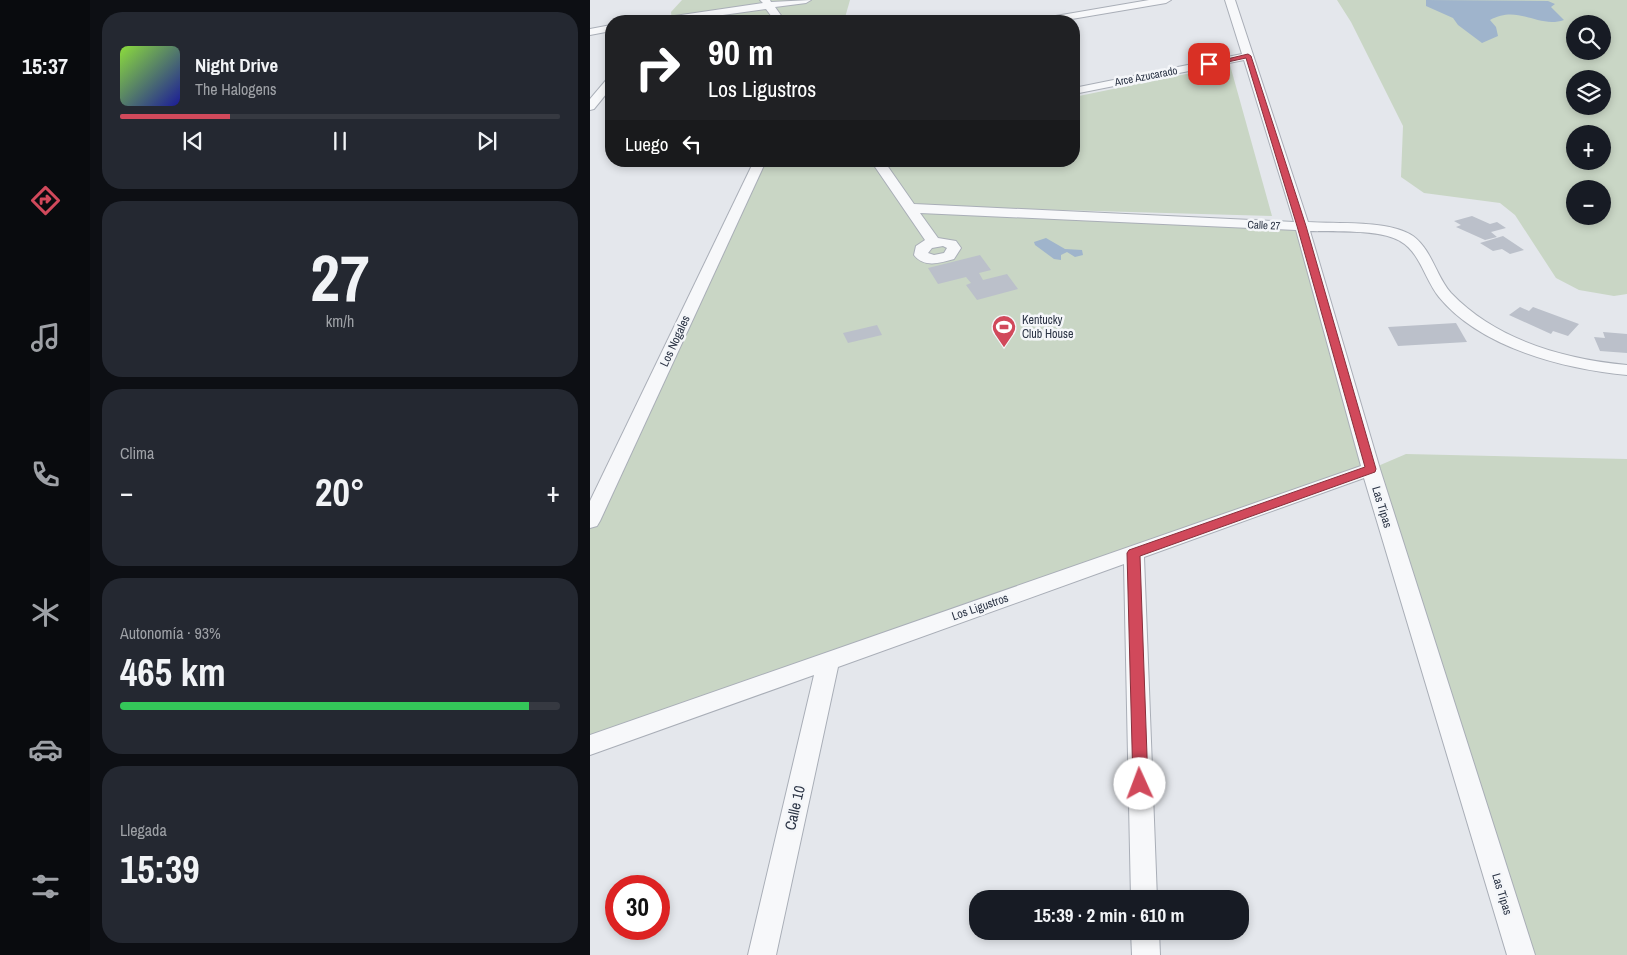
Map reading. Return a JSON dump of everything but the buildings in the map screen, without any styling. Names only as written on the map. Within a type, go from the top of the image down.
[{"type":"street","points":[[696,15],[767,3],[806,0]]},
{"type":"street","points":[[1079,15],[1166,0]]},
{"type":"street","name":"Las Tipas","points":[[1230,0],[1302,226],[1371,469],[1521,955]]},
{"type":"street","points":[[767,3],[776,15]]},
{"type":"street","points":[[590,33],[605,31]]},
{"type":"street","name":"Arce Azucarado","points":[[1080,90],[1248,56]]},
{"type":"street","points":[[592,103],[605,88]]},
{"type":"street","name":"Los Nogales","points":[[590,521],[757,167]]},
{"type":"street","points":[[881,167],[933,242]]},
{"type":"street","name":"Calle 27","points":[[910,208],[1380,231],[1406,238],[1414,244],[1445,295],[1466,314],[1496,333],[1528,348],[1564,359],[1610,369],[1627,370]]},
{"type":"street","name":"Los Ligustros","points":[[590,745],[1371,469]]},
{"type":"street","points":[[1134,553],[1144,890]]},
{"type":"street","name":"Calle 10","points":[[762,955],[828,661]]},
{"type":"street","points":[[1145,940],[1146,955]]},
{"type":"green space","points":[[682,0],[850,0],[846,15],[671,15],[671,12]]},
{"type":"green space","points":[[1337,0],[1627,0],[1627,294],[1614,296],[1579,290],[1556,278],[1515,215],[1500,203],[1424,193],[1401,177],[1403,126],[1351,22]]},
{"type":"green space","name":"Kentucky Club House","points":[[1230,65],[1272,216],[916,206],[1302,226],[1371,469],[590,745],[590,521],[757,167],[1080,167],[1080,96]]},
{"type":"green space","points":[[1406,454],[1627,459],[1627,955],[1521,955],[1371,469]]},
{"type":"water","points":[[1426,0],[1548,1],[1555,4],[1551,7],[1564,20],[1546,22],[1519,15],[1500,16],[1490,20],[1496,27],[1498,36],[1482,43],[1458,25],[1453,18],[1426,6]]},
{"type":"water","points":[[1046,238],[1065,249],[1082,250],[1083,255],[1075,257],[1067,252],[1061,255],[1061,260],[1054,259],[1035,245],[1034,242]]},
{"type":"place","name":"Kentucky Club House","points":[[1004,348]]},
{"type":"route","points":[[1140,784],[1134,553],[1371,469],[1302,226],[1248,56],[1209,64]]}]
